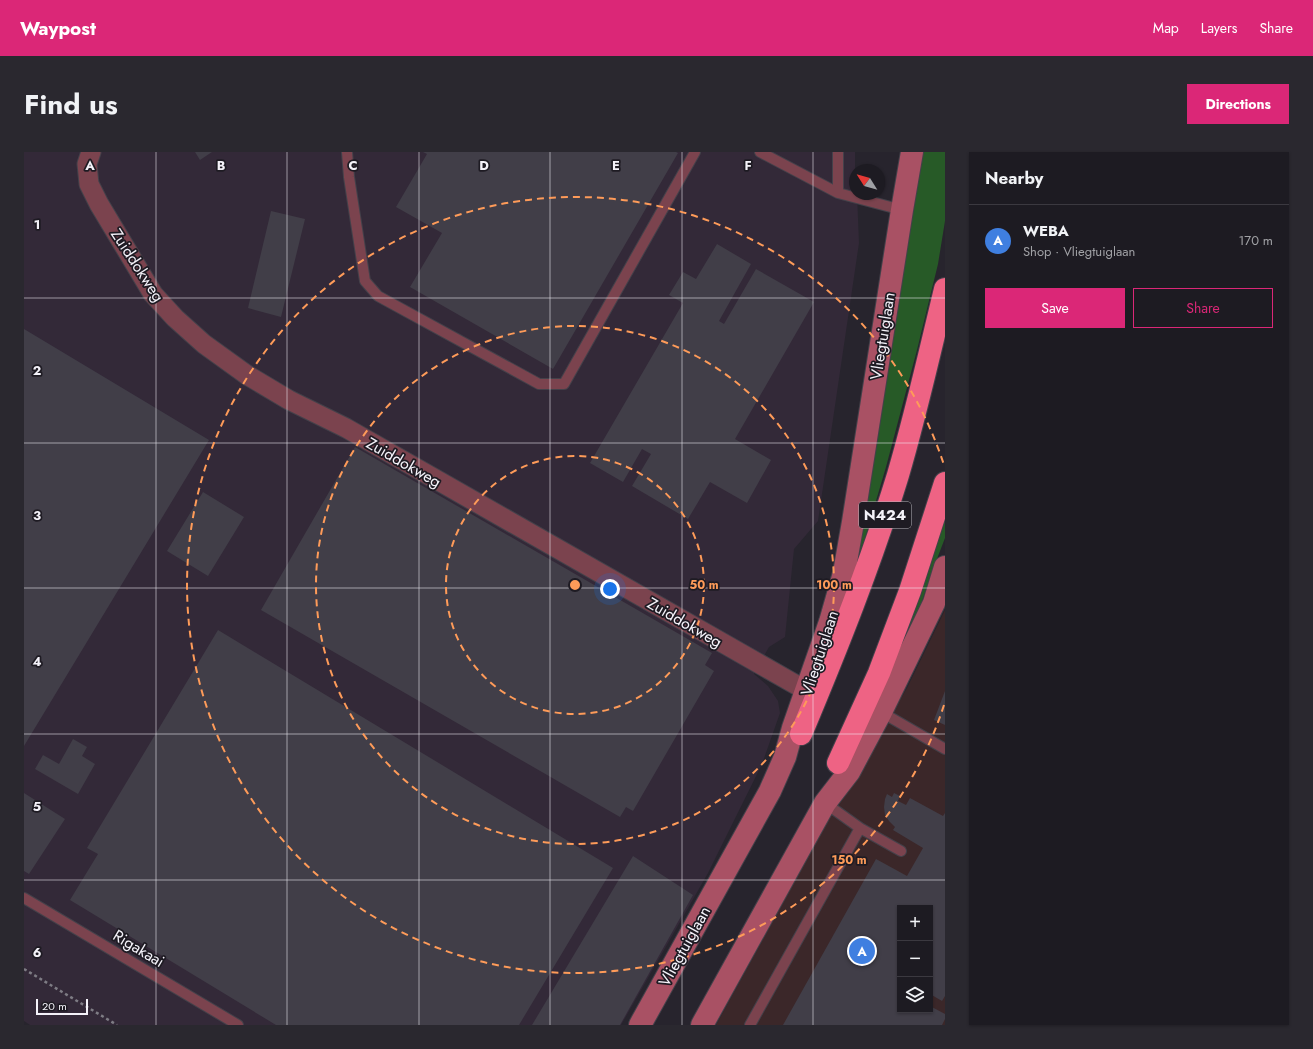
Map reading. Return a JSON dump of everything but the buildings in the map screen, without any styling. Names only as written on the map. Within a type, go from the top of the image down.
[{"type":"highway","name":"N424","points":[[801,734],[838,645],[880,529],[898,474],[945,289]]},
{"type":"highway","name":"N424","points":[[843,768],[910,591],[945,483]]},
{"type":"main road","name":"Vliegtuiglaan","points":[[640,1025],[762,804],[785,757],[793,728],[830,622],[844,572],[912,152]]},
{"type":"main road","name":"N424","points":[[702,1025],[843,768],[880,712],[934,603],[945,567]]},
{"type":"main road","name":"N424","points":[[785,757],[801,734]]},
{"type":"street","name":"Zuiddokweg","points":[[91,152],[87,164],[89,184],[99,204],[153,294],[175,318],[204,344],[247,375],[289,400],[346,428],[807,691]]},
{"type":"lane","points":[[347,152],[365,281],[378,296],[539,384],[564,384],[695,152]]},
{"type":"lane","points":[[760,152],[838,193],[902,210]]},
{"type":"lane","points":[[838,152],[838,193]]},
{"type":"lane","points":[[880,712],[945,749]]},
{"type":"lane","points":[[825,803],[860,828],[901,851]]},
{"type":"lane","points":[[750,1025],[860,828]]},
{"type":"lane","name":"Rigakaai","points":[[24,898],[238,1025]]},
{"type":"path","points":[[24,969],[117,1025]]},
{"type":"shaded area","points":[[24,152],[855,152],[855,164],[849,164],[849,200],[857,200],[859,243],[818,521],[794,549],[785,637],[769,647],[754,674],[768,686],[778,701],[780,713],[762,764],[708,873],[621,1025],[30,1025],[24,1021]]},
{"type":"shaded area","points":[[945,610],[945,1025],[716,1025],[843,793],[907,688]]},
{"type":"green space","points":[[918,152],[945,152],[945,221],[938,264],[917,350],[886,467],[845,606]]},
{"type":"green space","points":[[945,516],[945,538],[920,607],[883,688]]},
{"type":"place","name":"WEBA","points":[[862,951]]}]
